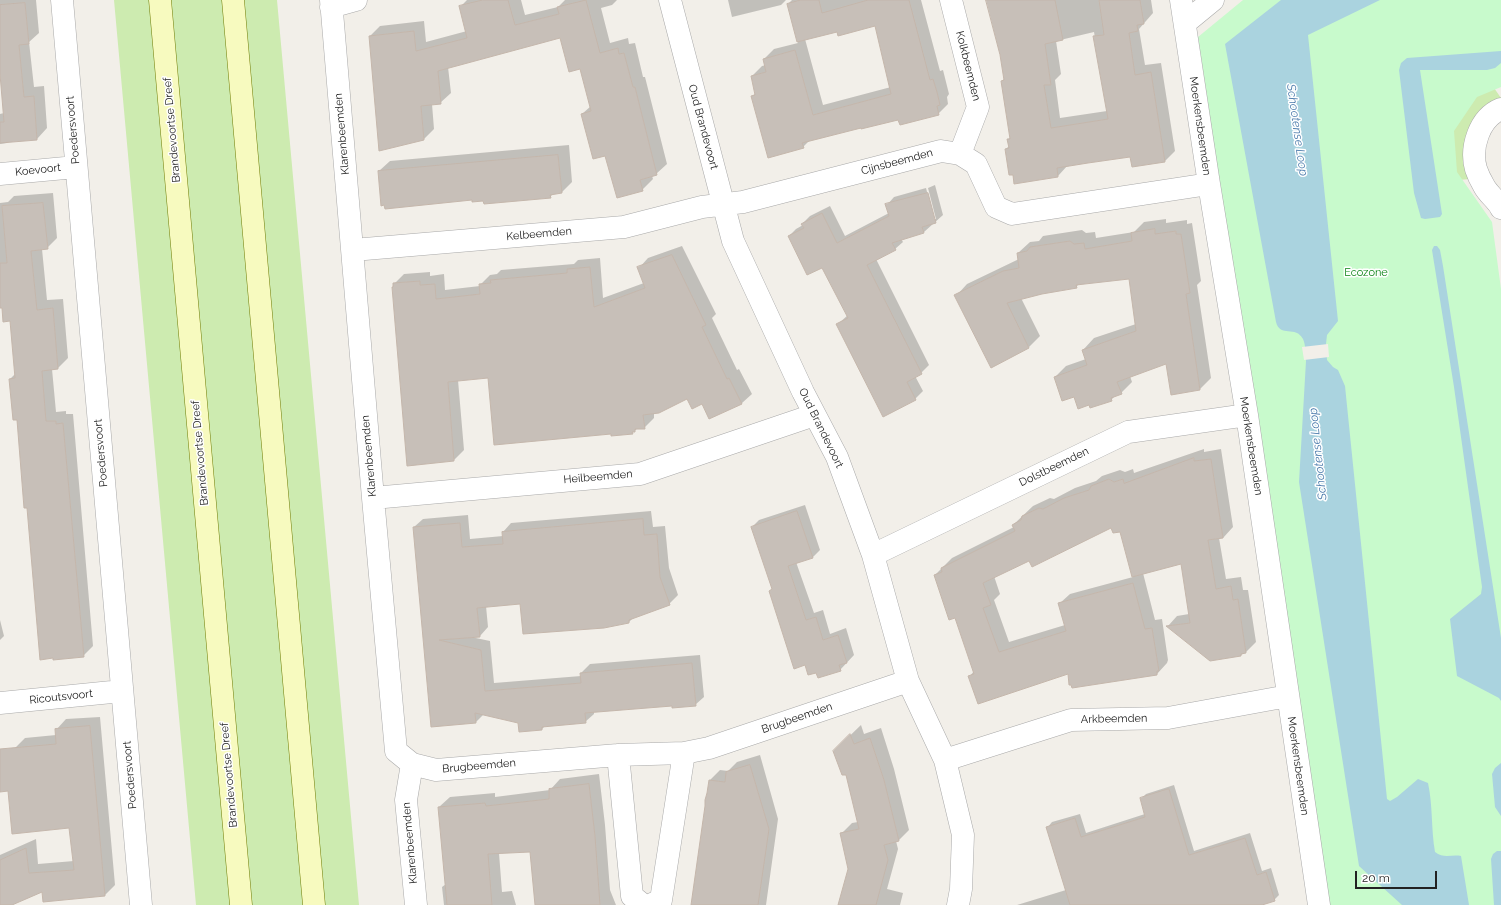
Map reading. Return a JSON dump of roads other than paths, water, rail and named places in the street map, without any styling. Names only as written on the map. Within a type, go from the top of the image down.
[{"type":"main road","name":"Brandevoortse Dreef","points":[[160,0],[241,905]]},
{"type":"main road","points":[[233,0],[314,905]]},
{"type":"street","name":"Poedersvoort","points":[[62,0],[141,905]]},
{"type":"street","points":[[331,3],[356,0]]},
{"type":"street","name":"Oud Brandevoort","points":[[670,0],[733,241],[814,415],[837,457],[873,555],[908,681],[945,760],[963,835],[961,889],[958,905]]},
{"type":"street","name":"Kolkbeemden","points":[[951,0],[978,106],[960,154]]},
{"type":"street","name":"Moerkensbeemden","points":[[1182,0],[1319,905]]},
{"type":"street","points":[[1185,23],[1213,0]]},
{"type":"street","name":"Klarenbeemden","points":[[331,3],[396,751],[412,764],[406,800],[416,905]]},
{"type":"street","points":[[1501,109],[1495,112],[1480,128],[1475,148],[1476,169],[1485,188],[1501,208]]},
{"type":"street","name":"Cijnsbeemden","points":[[724,204],[743,202],[942,151],[960,154],[976,164],[996,207],[1012,214],[1209,184]]},
{"type":"street","name":"Koevoort","points":[[0,174],[76,167]]},
{"type":"street","name":"Kelbeemden","points":[[353,250],[624,227],[702,207],[724,204]]},
{"type":"street","name":"Heilbeemden","points":[[373,498],[640,474],[814,415]]},
{"type":"street","name":"Dolstbeemden","points":[[873,555],[1128,432],[1246,415]]},
{"type":"street","name":"Brugbeemden","points":[[412,764],[436,770],[618,755],[684,753],[708,748],[908,681]]},
{"type":"street","name":"Ricoutsvoort","points":[[0,703],[122,691]]},
{"type":"street","name":"Arkbeemden","points":[[945,760],[1071,720],[1168,718],[1288,696]]},
{"type":"street","points":[[650,905],[661,900],[684,753]]},
{"type":"street","points":[[618,755],[632,896],[643,905]]},
{"type":"water","name":"Schootense Loop","points":[[1281,0],[1380,0],[1308,35],[1338,321],[1327,335],[1327,360],[1338,370],[1345,386],[1387,799],[1390,801],[1397,797],[1418,779],[1428,783],[1431,800],[1435,852],[1445,856],[1461,856],[1469,905],[1402,905],[1359,866],[1299,482],[1306,361],[1305,344],[1300,335],[1284,331],[1278,327],[1276,322],[1225,44]]},
{"type":"water","points":[[1501,51],[1501,63],[1495,68],[1487,70],[1420,70],[1442,214],[1440,217],[1425,219],[1421,218],[1414,193],[1399,70],[1401,63],[1407,58]]},
{"type":"water","points":[[1434,246],[1437,246],[1440,250],[1443,266],[1501,638],[1501,701],[1499,698],[1457,676],[1450,619],[1481,594],[1482,587],[1454,387],[1432,250]]},
{"type":"water","points":[[1501,763],[1501,816],[1495,807],[1492,774],[1495,768]]},
{"type":"water","points":[[1497,851],[1501,851],[1501,905],[1494,905],[1491,859],[1493,854]]},
{"type":"park label","name":"Ecozone","points":[[1366,273]]}]
